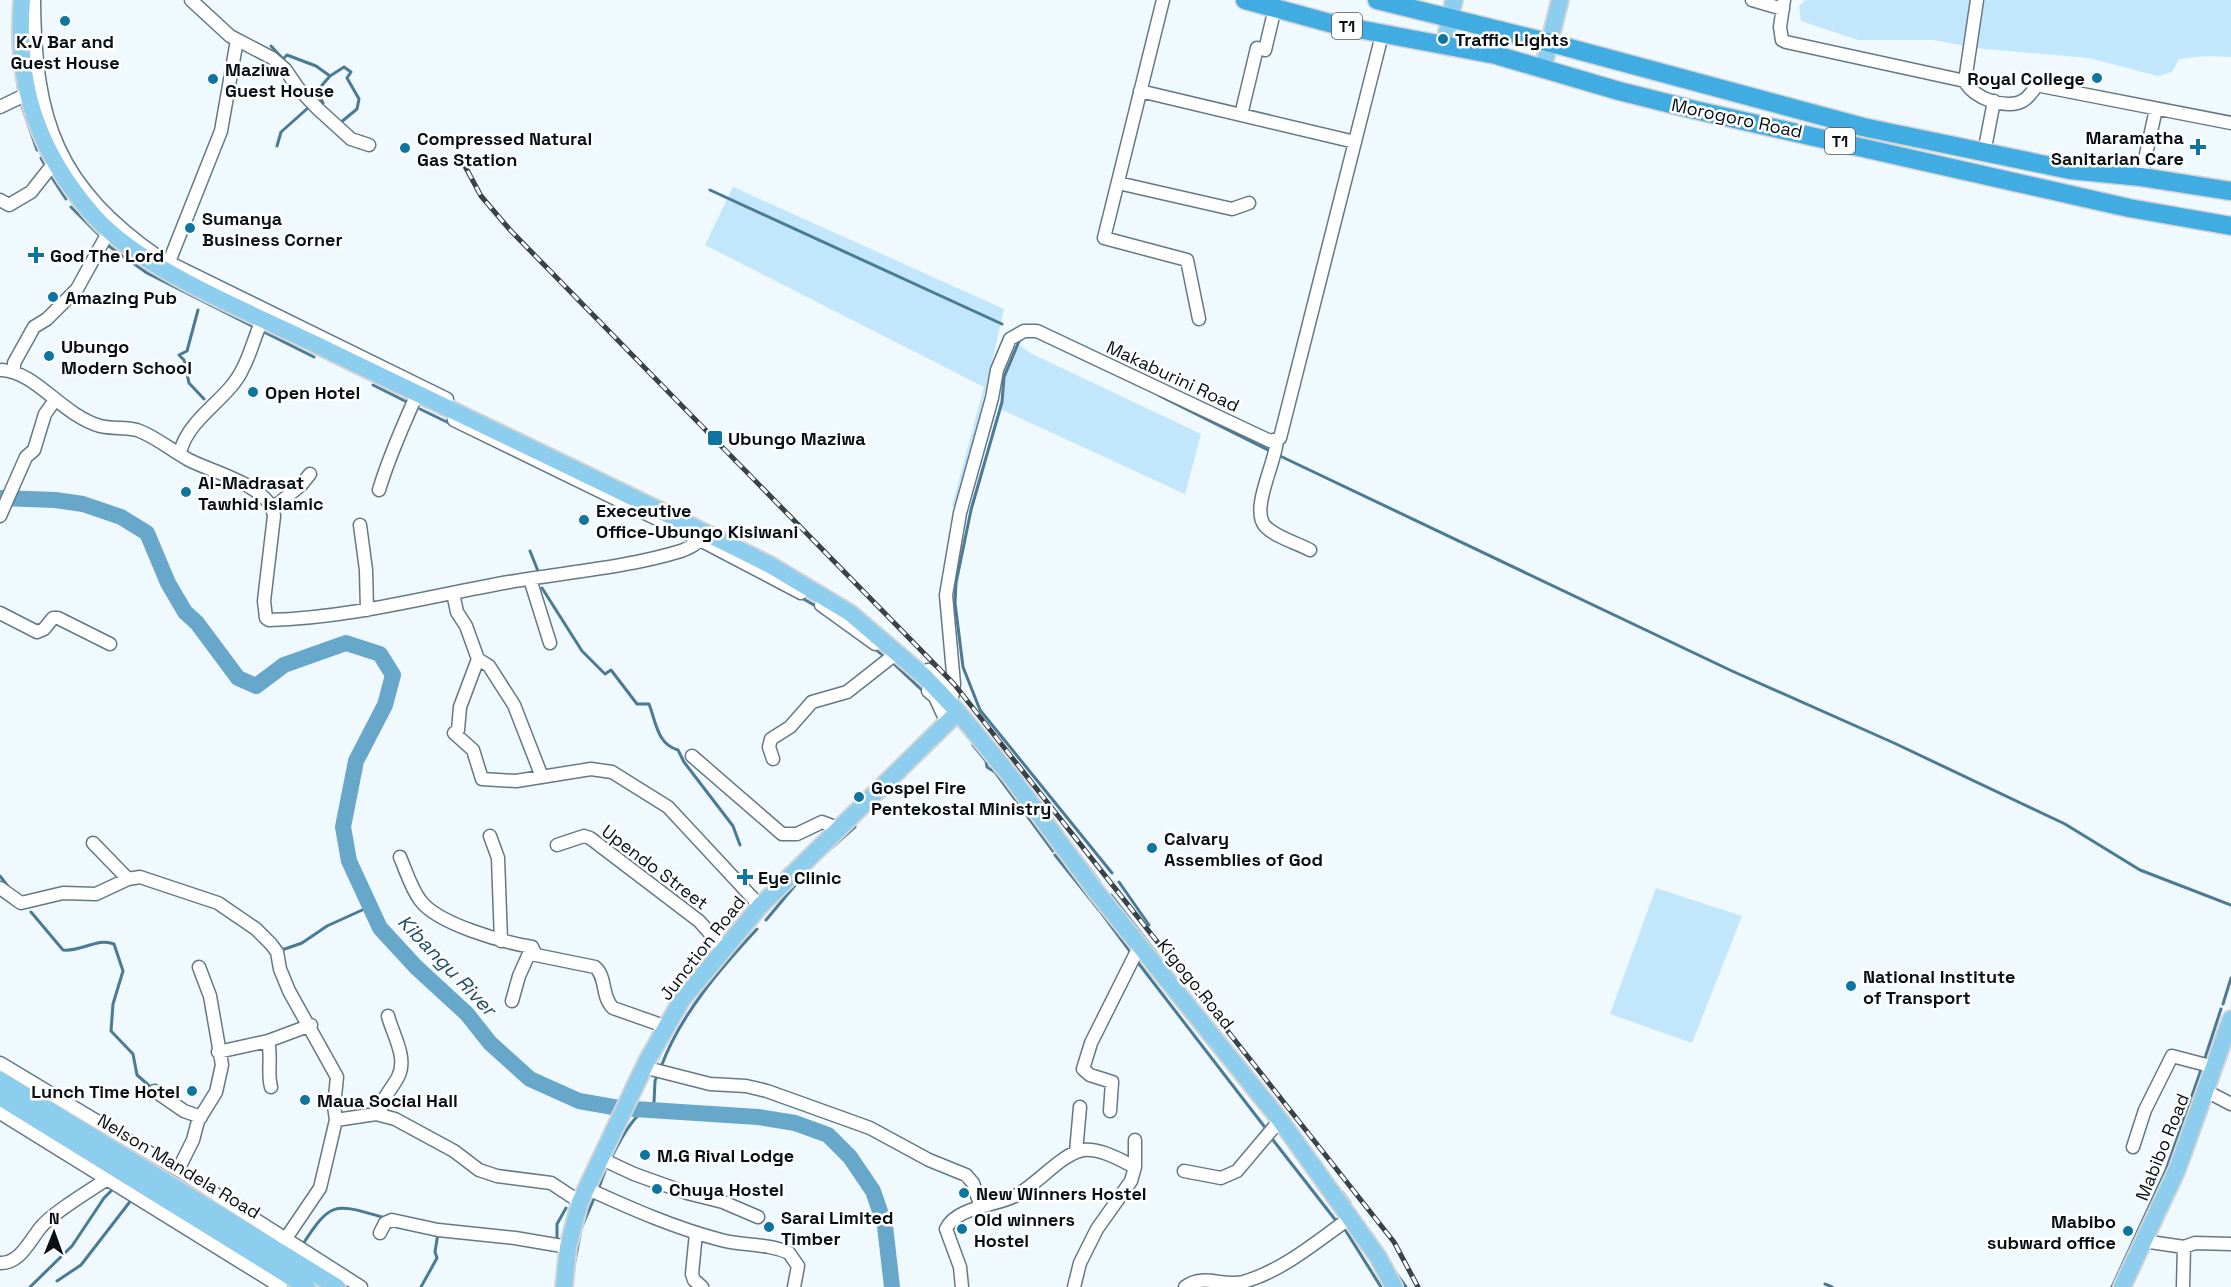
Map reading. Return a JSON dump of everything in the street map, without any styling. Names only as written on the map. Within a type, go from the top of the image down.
[{"type":"highway","name":"Morogoro Road","points":[[1245,0],[1337,25],[1383,31],[1496,55],[1619,91],[1695,110],[2129,208],[2231,226]]},
{"type":"highway","name":"Morogoro Road","points":[[1377,0],[1551,43],[1863,127],[2070,170],[2140,177],[2231,191]]},
{"type":"main road","name":"Kigogo Road","points":[[22,0],[20,22],[25,95],[36,127],[59,171],[107,234],[162,268],[416,397],[702,535],[770,565],[850,613],[895,654],[952,708],[1280,1120],[1378,1257],[1394,1287]]},
{"type":"main road","points":[[1450,47],[1447,32],[1454,0]]},
{"type":"main road","points":[[1543,68],[1560,0]]},
{"type":"main road","name":"Junction Road","points":[[599,1165],[681,1001],[760,906],[952,708]]},
{"type":"main road","name":"Mabibo Road","points":[[2122,1287],[2142,1240],[2177,1170],[2231,1019]]},
{"type":"main road","name":"Nelson Mandela Road","points":[[0,1080],[281,1244],[336,1287]]},
{"type":"main road","name":"Nelson Mandela Road","points":[[0,1097],[307,1287]]},
{"type":"main road","points":[[564,1287],[568,1247],[584,1195],[599,1165]]},
{"type":"street","points":[[14,0],[25,95],[50,168],[85,216],[125,253],[146,261],[153,271],[260,325],[416,397],[392,447],[379,490]]},
{"type":"street","points":[[34,0],[34,53],[42,102],[50,129],[70,169],[93,201],[125,233],[169,262],[788,566],[841,599],[952,708]]},
{"type":"street","points":[[191,0],[205,15],[237,40],[272,58],[285,69],[298,88],[318,109],[351,139],[369,146]]},
{"type":"street","points":[[1163,0],[1104,238],[1187,260],[1199,319]]},
{"type":"street","points":[[1752,0],[1784,4],[1780,34],[1786,42],[1965,81],[1975,94],[1994,101],[2016,103],[2025,100],[2037,86],[2041,86],[2227,122],[2231,110]]},
{"type":"street","points":[[1965,81],[1977,0]]},
{"type":"street","points":[[1241,115],[1257,48],[1265,50],[1275,8]]},
{"type":"street","points":[[1310,550],[1269,529],[1261,516],[1261,501],[1276,454],[1277,440],[1283,432],[1383,31]]},
{"type":"street","points":[[169,262],[221,131],[237,40]]},
{"type":"street","points":[[1140,91],[1355,142]]},
{"type":"street","points":[[0,107],[25,95]]},
{"type":"street","points":[[1984,153],[1994,101]]},
{"type":"street","points":[[2140,177],[2156,109]]},
{"type":"street","points":[[0,200],[9,205],[25,196],[50,168]]},
{"type":"street","points":[[1118,183],[1232,209],[1249,203]]},
{"type":"street","points":[[107,234],[98,245],[77,289],[47,319],[34,327],[8,370],[38,385],[81,419],[104,427],[136,429],[197,464],[250,487],[273,508]]},
{"type":"street","points":[[174,451],[181,449],[184,440],[201,418],[243,369],[260,325]]},
{"type":"street","name":"Makaburini Road","points":[[952,708],[946,595],[952,549],[992,398],[997,370],[1010,339],[1016,334],[1024,331],[1040,332],[1270,441],[1277,440]]},
{"type":"street","points":[[1,515],[26,457],[34,450],[45,414],[55,400]]},
{"type":"street","points":[[310,474],[301,485],[273,508],[264,601],[266,618],[269,620],[367,610],[530,579],[618,566],[681,551],[702,535]]},
{"type":"street","points":[[360,525],[366,570],[367,610]]},
{"type":"street","points":[[530,579],[550,644]]},
{"type":"street","points":[[453,593],[457,612],[466,626],[478,658],[489,666],[514,705],[542,777]]},
{"type":"street","points":[[0,614],[37,632],[44,629],[53,618],[58,618],[110,644]]},
{"type":"street","points":[[773,759],[769,747],[771,739],[790,727],[812,702],[848,692],[895,654]]},
{"type":"street","points":[[478,658],[460,707],[458,730],[454,733],[474,750],[482,779],[516,781],[604,769],[659,799],[760,906]]},
{"type":"street","points":[[692,756],[782,834],[797,834],[822,822],[838,828]]},
{"type":"street","points":[[490,836],[498,858],[501,941]]},
{"type":"street","name":"Upendo Street","points":[[557,845],[584,836],[590,838],[699,921],[723,948]]},
{"type":"street","points":[[93,843],[128,879]]},
{"type":"street","points":[[400,857],[416,894],[428,909],[501,941],[532,946]]},
{"type":"street","points":[[0,888],[18,903],[24,903],[63,893],[102,892],[128,879],[140,877],[206,898],[255,929],[277,952],[287,985],[337,1077],[334,1106],[336,1120],[318,1192],[309,1201],[281,1244]]},
{"type":"street","points":[[1110,1111],[1112,1082],[1090,1075],[1083,1069],[1091,1043],[1140,945]]},
{"type":"street","points":[[512,1001],[519,976],[532,946]]},
{"type":"street","points":[[532,946],[536,955],[597,968],[607,1003],[612,1008],[664,1031]]},
{"type":"street","points":[[178,1170],[201,1117],[216,1092],[222,1065],[210,996],[199,967]]},
{"type":"street","points":[[376,1114],[381,1111],[382,1101],[400,1075],[401,1051],[388,1016]]},
{"type":"street","points":[[218,1052],[268,1041],[310,1025]]},
{"type":"street","points":[[268,1041],[272,1061],[269,1078],[271,1087]]},
{"type":"street","points":[[2133,1147],[2145,1110],[2172,1056],[2214,1067]]},
{"type":"street","points":[[0,1063],[178,1170],[281,1244],[361,1287]]},
{"type":"street","points":[[644,1078],[746,1086],[870,1128],[929,1160],[966,1175],[981,1208]]},
{"type":"street","points":[[155,1090],[184,1111],[201,1117]]},
{"type":"street","points":[[2206,1091],[2231,1104]]},
{"type":"street","points":[[1076,1152],[1080,1107]]},
{"type":"street","points":[[0,1113],[281,1287]]},
{"type":"street","points":[[336,1120],[376,1114],[395,1119],[454,1150],[479,1170],[497,1176],[551,1183],[696,1233],[789,1253],[798,1266],[794,1287]]},
{"type":"street","points":[[1184,1171],[1221,1178],[1237,1171],[1280,1120]]},
{"type":"street","points":[[1074,1287],[1084,1253],[1104,1216],[1131,1181],[1135,1167],[1136,1140]]},
{"type":"street","points":[[962,1287],[960,1267],[946,1229],[962,1215],[1025,1191],[1076,1152],[1095,1151],[1135,1167]]},
{"type":"street","points":[[599,1165],[723,1202],[758,1216]]},
{"type":"street","points":[[0,1263],[12,1261],[30,1243],[42,1225],[107,1179]]},
{"type":"street","points":[[1185,1287],[1205,1280],[1242,1282],[1278,1268],[1350,1218]]},
{"type":"street","points":[[380,1233],[386,1223],[392,1220],[438,1230],[515,1238],[568,1247]]},
{"type":"street","points":[[696,1233],[692,1274],[694,1280],[702,1287]]},
{"type":"street","points":[[2142,1240],[2184,1247],[2195,1243],[2231,1244]]},
{"type":"street","points":[[2184,1247],[2184,1287]]},
{"type":"shaded area","points":[[1805,0],[2231,0],[2231,57],[2205,56],[2179,59],[2172,72],[2158,76],[2089,58],[1975,48],[1934,40],[1858,40],[1801,21],[1799,6]]},
{"type":"shaded area","points":[[733,187],[1004,309],[959,507],[952,506],[984,387],[705,245]]},
{"type":"shaded area","points":[[1020,345],[1030,353],[1201,434],[1185,494],[1000,409],[1007,367]]},
{"type":"shaded area","points":[[1656,888],[1742,916],[1692,1043],[1610,1014]]},
{"type":"waterway","points":[[271,46],[283,59],[287,55],[316,66],[330,76],[317,91],[323,103],[317,103]]},
{"type":"waterway","points":[[330,76],[344,67],[351,72],[347,78],[359,99],[357,109],[340,123]]},
{"type":"waterway","points":[[17,79],[19,93]]},
{"type":"waterway","points":[[20,100],[37,150]]},
{"type":"waterway","points":[[277,146],[281,132],[309,107]]},
{"type":"waterway","points":[[41,158],[46,167]]},
{"type":"waterway","points":[[49,173],[66,199]]},
{"type":"waterway","points":[[710,190],[1002,324]]},
{"type":"waterway","points":[[71,207],[100,236]]},
{"type":"waterway","points":[[106,244],[147,273],[252,326]]},
{"type":"waterway","points":[[198,310],[187,351],[179,355],[184,360],[189,383],[204,399]]},
{"type":"waterway","points":[[262,331],[314,357]]},
{"type":"waterway","points":[[1020,339],[1004,377],[1002,402],[971,510],[956,583],[955,603],[963,667],[980,710],[1112,873]]},
{"type":"waterway","points":[[373,385],[409,403]]},
{"type":"waterway","points":[[1160,396],[1272,452]]},
{"type":"waterway","points":[[420,409],[451,424]]},
{"type":"waterway","points":[[1278,455],[1732,671],[1894,743],[2065,824],[2140,870],[2231,905]]},
{"type":"waterway","name":"Kibangu River","points":[[0,498],[55,500],[83,504],[121,517],[147,533],[168,583],[185,612],[197,623],[238,678],[256,686],[284,665],[346,643],[380,654],[393,675],[385,705],[356,761],[343,827],[349,861],[380,928],[416,967],[467,1014],[490,1043],[530,1079],[579,1101],[619,1108],[758,1117],[795,1123],[828,1135],[850,1157],[873,1191],[885,1226],[892,1287]]},
{"type":"waterway","points":[[530,551],[538,571]]},
{"type":"waterway","points":[[542,588],[582,651],[605,674],[611,670],[637,704],[649,704],[661,738],[678,750],[684,762],[733,826],[740,845]]},
{"type":"waterway","points":[[800,597],[814,605]]},
{"type":"waterway","points":[[873,647],[885,657]]},
{"type":"waterway","points":[[894,664],[925,693]]},
{"type":"waterway","points":[[973,745],[986,761],[987,767],[995,772],[1053,851]]},
{"type":"waterway","points":[[818,860],[855,827]]},
{"type":"waterway","points":[[1055,855],[1099,910]]},
{"type":"waterway","points":[[1080,856],[1099,881]]},
{"type":"waterway","points":[[766,920],[807,871]]},
{"type":"waterway","points":[[0,876],[10,889]]},
{"type":"waterway","points":[[1119,882],[1149,925]]},
{"type":"waterway","points":[[1111,895],[1158,955]]},
{"type":"waterway","points":[[279,951],[302,943],[327,926],[371,906]]},
{"type":"waterway","points":[[1100,911],[1132,954]]},
{"type":"waterway","points":[[31,912],[63,950],[77,949],[102,942],[114,944],[123,971],[113,1004],[111,1031],[133,1054],[137,1075],[153,1089]]},
{"type":"waterway","points":[[661,1067],[690,1011],[715,977],[757,929]]},
{"type":"waterway","points":[[1136,960],[1267,1130]]},
{"type":"waterway","points":[[2223,1004],[2231,978]]},
{"type":"waterway","points":[[2204,1061],[2221,1009]]},
{"type":"waterway","points":[[2112,1287],[2166,1170],[2202,1067]]},
{"type":"waterway","points":[[610,1160],[634,1120],[654,1102],[655,1081],[658,1073]]},
{"type":"waterway","points":[[1273,1140],[1337,1222]]},
{"type":"waterway","points":[[598,1190],[605,1171]]},
{"type":"waterway","points":[[30,1287],[72,1246],[104,1198],[114,1188]]},
{"type":"waterway","points":[[1342,1192],[1350,1203]]},
{"type":"waterway","points":[[575,1261],[581,1229],[595,1196]]},
{"type":"waterway","points":[[57,1281],[81,1265],[132,1199]]},
{"type":"waterway","points":[[303,1244],[321,1219],[336,1209],[345,1208],[386,1218]]},
{"type":"waterway","points":[[557,1243],[557,1224],[566,1208]]},
{"type":"waterway","points":[[1344,1228],[1381,1287]]},
{"type":"waterway","points":[[421,1287],[437,1258],[435,1252],[438,1233]]},
{"type":"waterway","points":[[1393,1269],[1406,1287]]},
{"type":"waterway","points":[[1825,1284],[1832,1287]]},
{"type":"railway","points":[[459,155],[481,196],[511,231],[954,684],[1394,1242],[1418,1287]]},
{"type":"place","name":"K.V Bar and Guest House","points":[[65,21]]},
{"type":"place","name":"Traffic Lights","points":[[1443,39]]},
{"type":"place","name":"Royal College","points":[[2097,78]]},
{"type":"place","name":"Maziwa Guest House","points":[[213,79]]},
{"type":"place","name":"Maramatha Sanitarian Care","points":[[2198,147]]},
{"type":"place","name":"Compressed Natural Gas Station","points":[[405,148]]},
{"type":"place","name":"Sumanya Business Corner","points":[[190,228]]},
{"type":"place","name":"God The Lord","points":[[36,255]]},
{"type":"place","name":"Amazing Pub","points":[[53,297]]},
{"type":"place","name":"Ubungo Modern School","points":[[49,356]]},
{"type":"place","name":"Open Hotel","points":[[253,392]]},
{"type":"place","name":"Ubungo Maziwa","points":[[715,438]]},
{"type":"place","name":"Al-Madrasat Tawhid Islamic","points":[[186,492]]},
{"type":"place","name":"Execeutive Office-Ubungo Kisiwani","points":[[584,520]]},
{"type":"place","name":"Gospel Fire Pentekostal Ministry","points":[[859,797]]},
{"type":"place","name":"Calvary Assemblies of God","points":[[1152,848]]},
{"type":"place","name":"Eye Clinic","points":[[745,877]]},
{"type":"place","name":"National Institute of Transport","points":[[1851,986]]},
{"type":"place","name":"Lunch Time Hotel","points":[[192,1091]]},
{"type":"place","name":"Maua Social Hall","points":[[305,1100]]},
{"type":"place","name":"M.G Rival Lodge","points":[[645,1155]]},
{"type":"place","name":"Chuya Hostel","points":[[657,1189]]},
{"type":"place","name":"New Winners Hostel","points":[[964,1193]]},
{"type":"place","name":"Sarai Limited Timber","points":[[769,1227]]},
{"type":"place","name":"Old winners Hostel","points":[[962,1229]]},
{"type":"place","name":"Mabibo subward office","points":[[2128,1231]]}]
